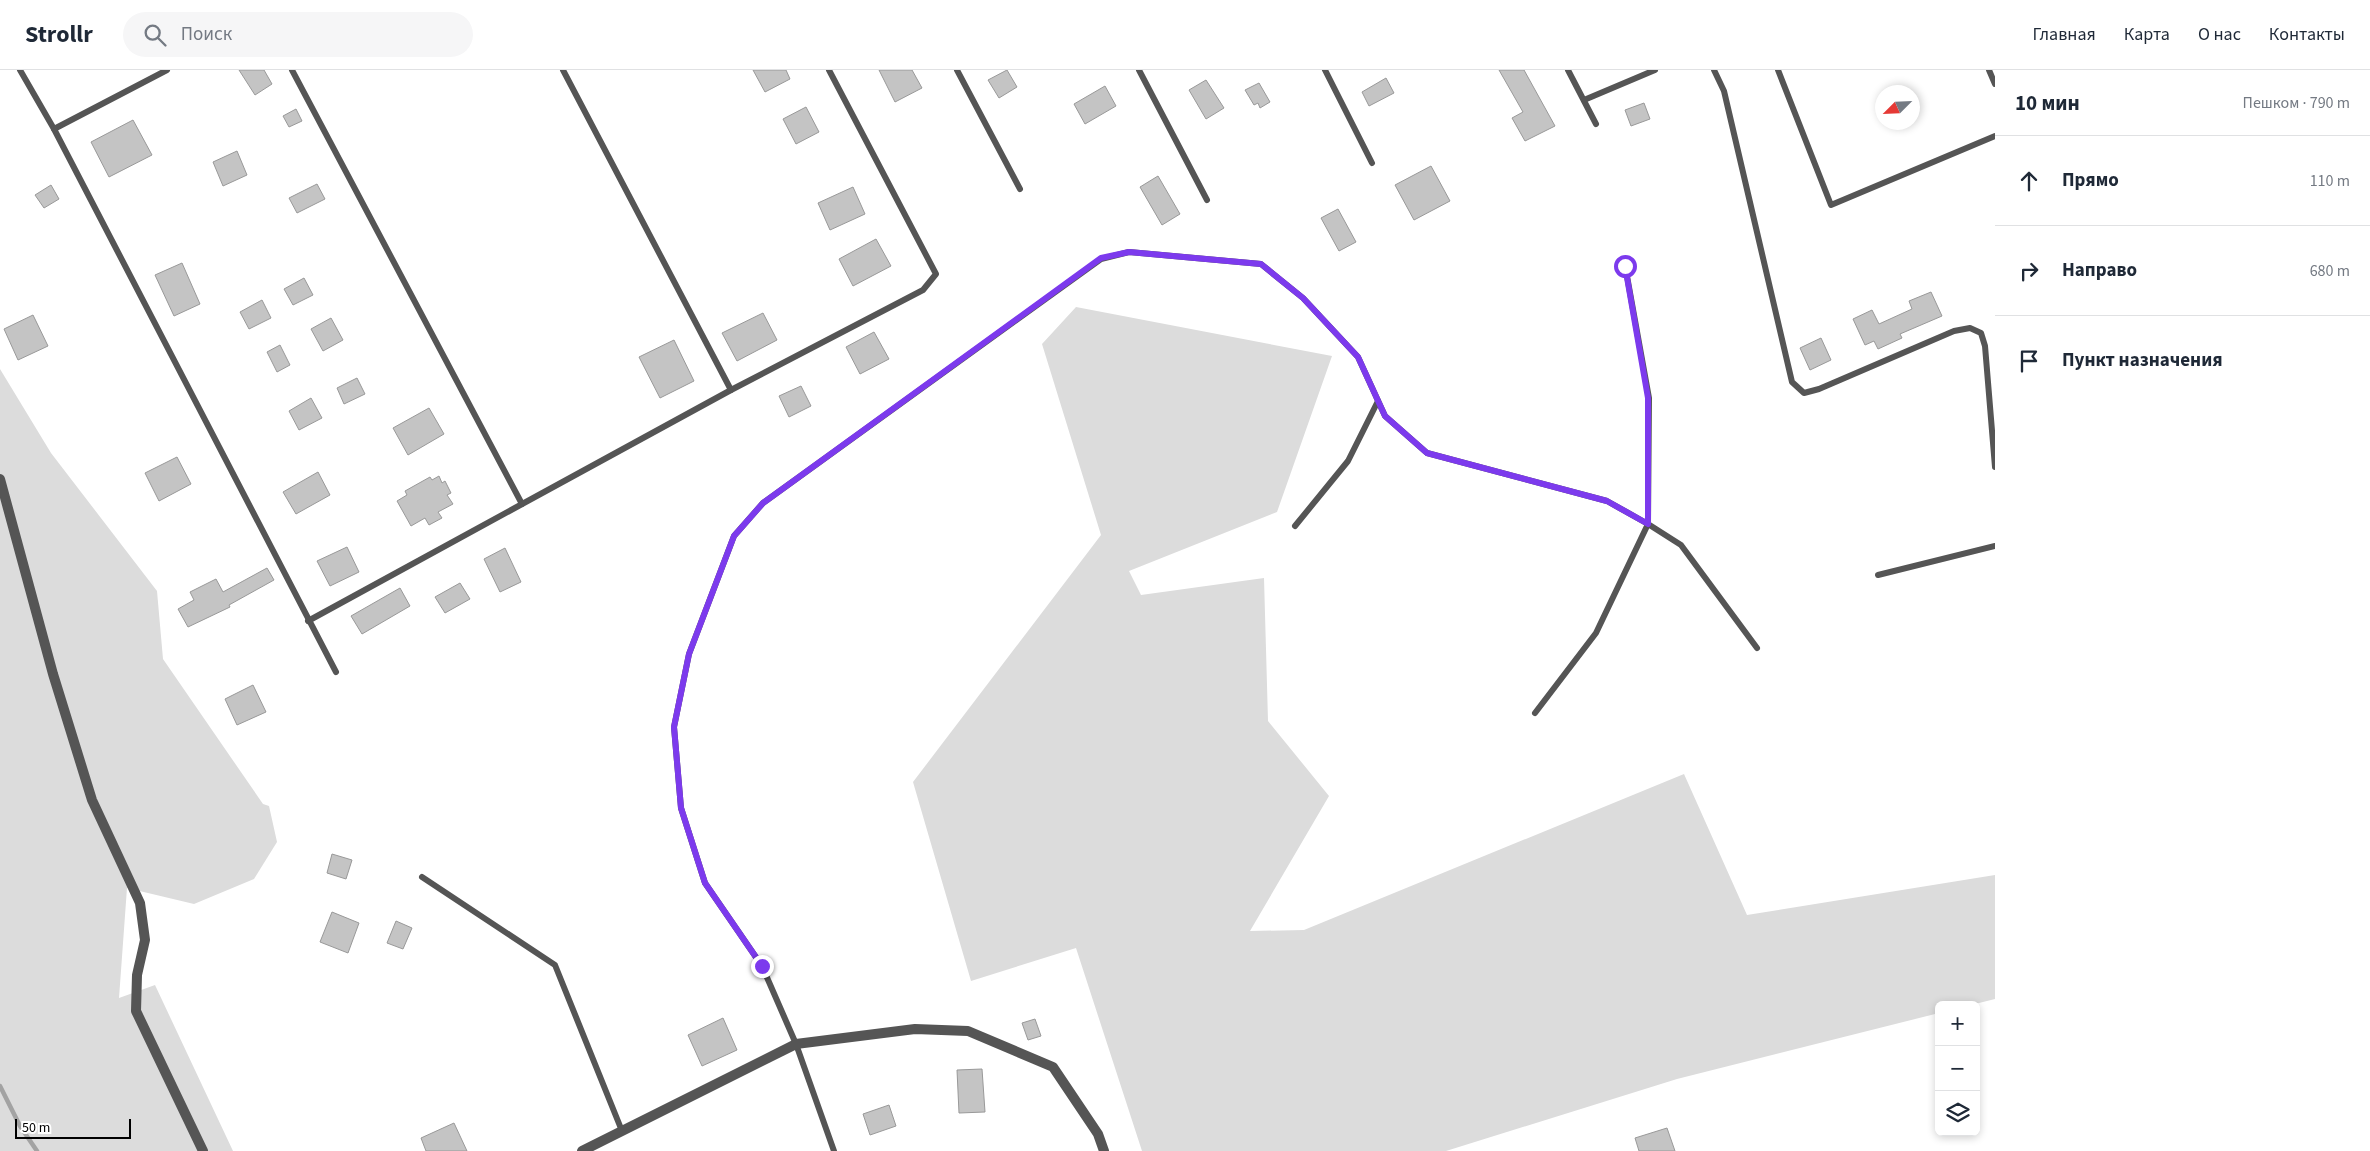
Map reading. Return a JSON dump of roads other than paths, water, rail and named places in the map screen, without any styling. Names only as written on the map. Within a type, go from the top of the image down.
[{"type":"street","points":[[0,479],[53,674],[92,800],[140,903],[145,940],[138,975],[136,1011],[202,1151]]},
{"type":"street","points":[[582,1151],[601,1147],[622,1131],[796,1044],[915,1029],[968,1031],[1053,1068],[1098,1134],[1104,1151]]},
{"type":"lane","points":[[20,70],[54,128],[336,672]]},
{"type":"lane","points":[[54,128],[167,70]]},
{"type":"lane","points":[[292,70],[522,504]]},
{"type":"lane","points":[[563,70],[731,390]]},
{"type":"lane","points":[[308,621],[731,390],[923,290],[936,274],[829,70]]},
{"type":"lane","points":[[957,70],[1020,189]]},
{"type":"lane","points":[[1139,70],[1207,200]]},
{"type":"lane","points":[[1325,70],[1372,163]]},
{"type":"lane","points":[[1568,70],[1596,124]]},
{"type":"lane","points":[[1584,100],[1655,70]]},
{"type":"lane","points":[[1714,70],[1724,91],[1792,382],[1804,393],[1819,390],[1954,331],[1970,328],[1981,333],[1985,346],[1995,467]]},
{"type":"lane","points":[[1778,70],[1831,205],[1995,136]]},
{"type":"lane","points":[[1989,70],[1995,84]]},
{"type":"lane","points":[[834,1151],[796,1044],[762,966],[705,883],[681,808],[674,727],[689,654],[734,536],[763,503],[1101,258],[1129,252],[1261,264],[1303,298],[1358,357],[1385,416],[1427,453],[1607,501],[1648,524],[1681,545],[1758,648]]},
{"type":"lane","points":[[1535,713],[1596,633],[1648,524],[1648,398],[1625,266]]},
{"type":"lane","points":[[1295,526],[1348,460],[1378,401]]},
{"type":"lane","points":[[1878,574],[1995,546]]},
{"type":"lane","points":[[422,877],[555,965],[622,1131]]},
{"type":"waterway","points":[[0,1086],[20,1126],[37,1151]]}]
